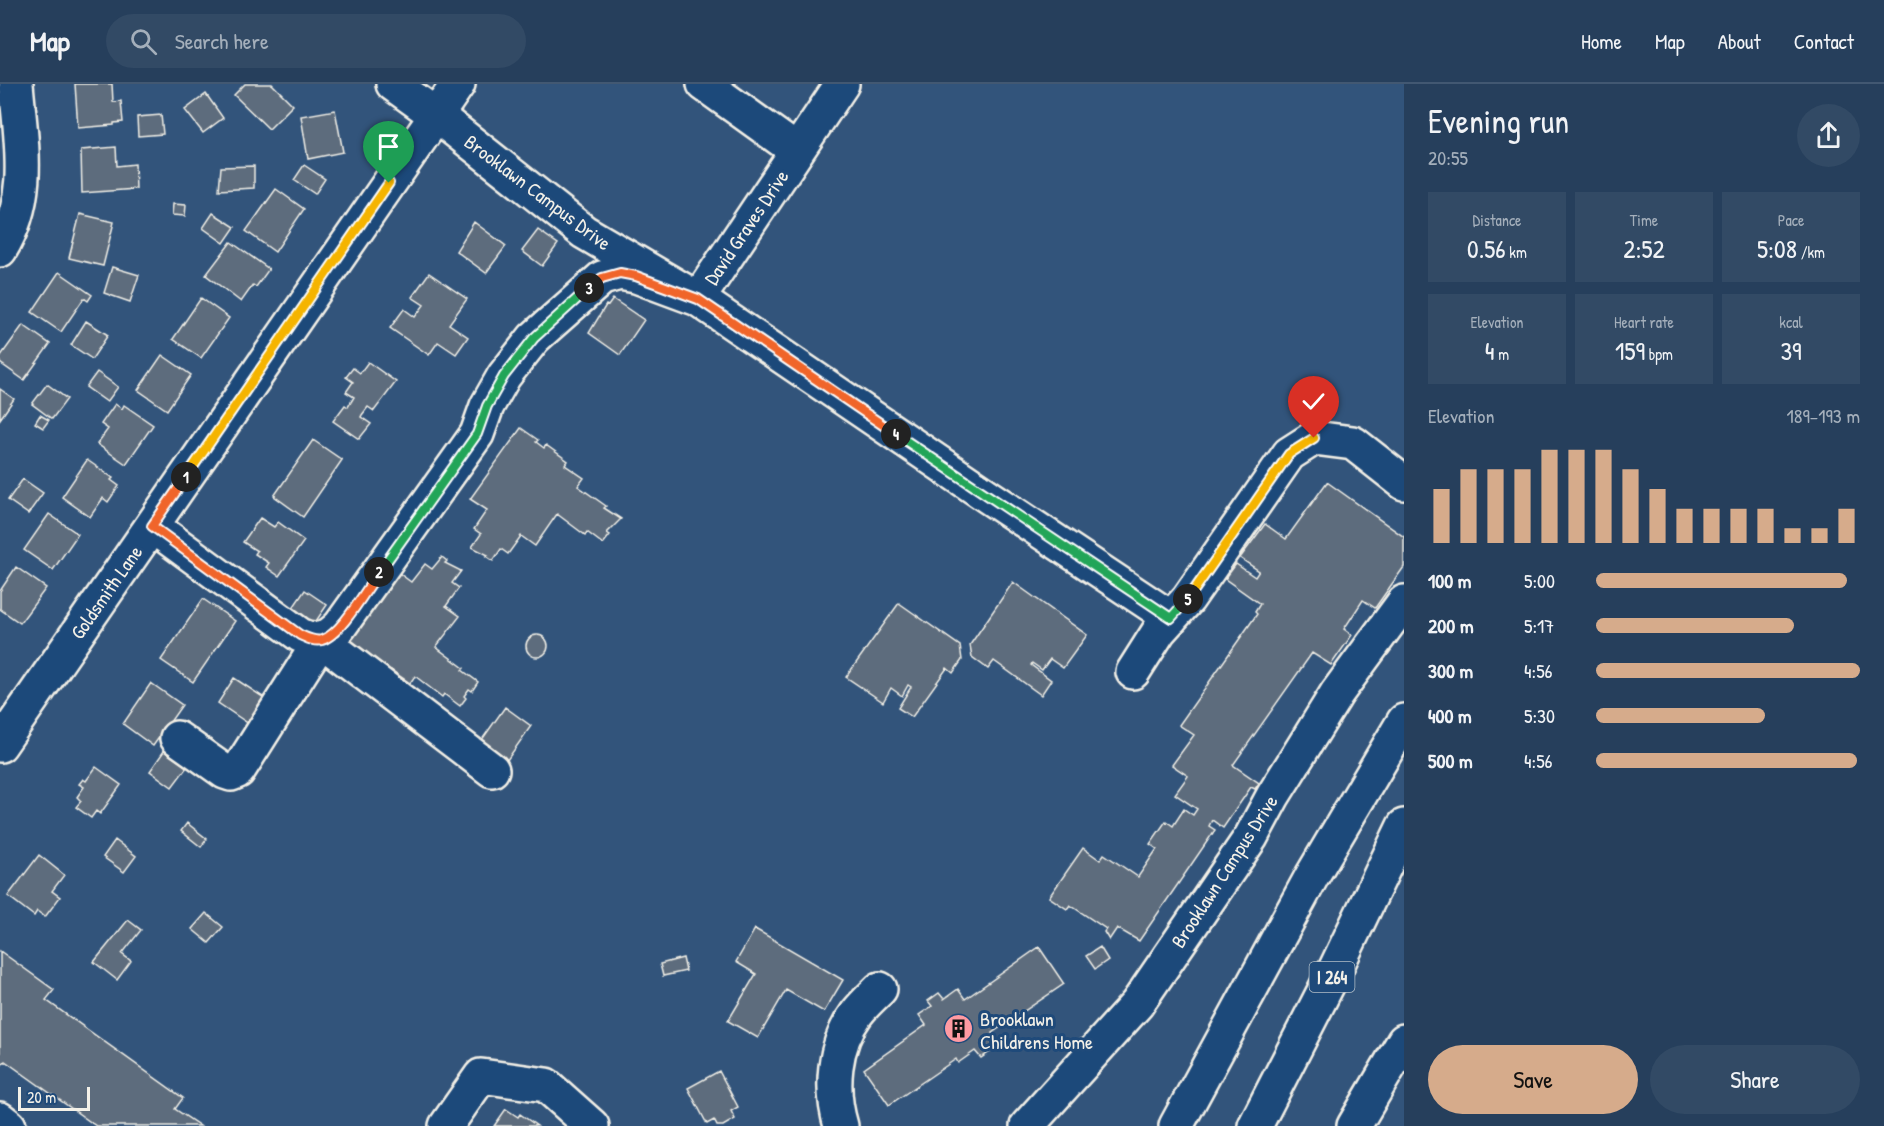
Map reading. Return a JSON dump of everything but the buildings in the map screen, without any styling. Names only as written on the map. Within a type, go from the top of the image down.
[{"type":"main road","points":[[0,250],[18,212],[24,174],[16,84]]},
{"type":"main road","name":"Brooklawn Campus Drive","points":[[393,84],[436,115],[584,232],[698,299],[979,491],[1171,618]]},
{"type":"main road","name":"Goldsmith Lane","points":[[0,745],[458,84]]},
{"type":"main road","points":[[704,84],[797,151]]},
{"type":"main road","name":"David Graves Drive","points":[[177,738],[225,772],[231,774],[238,771],[321,640],[331,635],[340,626],[477,434],[487,406],[504,376],[534,338],[602,278],[620,273],[636,276],[698,299],[842,84]]},
{"type":"main road","points":[[1133,672],[1159,631],[1188,599],[1289,454],[1314,438],[1353,443],[1404,483]]},
{"type":"main road","points":[[152,526],[300,635],[311,640],[321,640],[492,770]]},
{"type":"main road","name":"Brooklawn Campus Drive","points":[[1027,1126],[1137,1004],[1251,837],[1273,796],[1337,693],[1404,602]]},
{"type":"main road","points":[[1176,1126],[1312,876],[1404,720]]},
{"type":"main road","name":"I 264","points":[[1255,1126],[1334,972],[1404,826]]},
{"type":"main road","points":[[841,1126],[835,1102],[834,1078],[842,1043],[856,1014],[880,988]]},
{"type":"main road","points":[[1354,1126],[1401,1048]]},
{"type":"main road","points":[[1383,1126],[1401,1048]]},
{"type":"main road","points":[[446,1126],[481,1076],[546,1085],[592,1126]]},
{"type":"main road","points":[[0,1119],[9,1126]]},
{"type":"place","name":"Brooklawn Childrens Home","points":[[959,1029]]},
{"type":"route","points":[[389,183],[152,526],[300,635],[311,640],[321,640],[331,635],[340,626],[477,434],[487,406],[504,376],[534,338],[602,278],[620,273],[636,276],[698,299],[988,497],[1171,618],[1188,599],[1289,454],[1314,438]]}]
